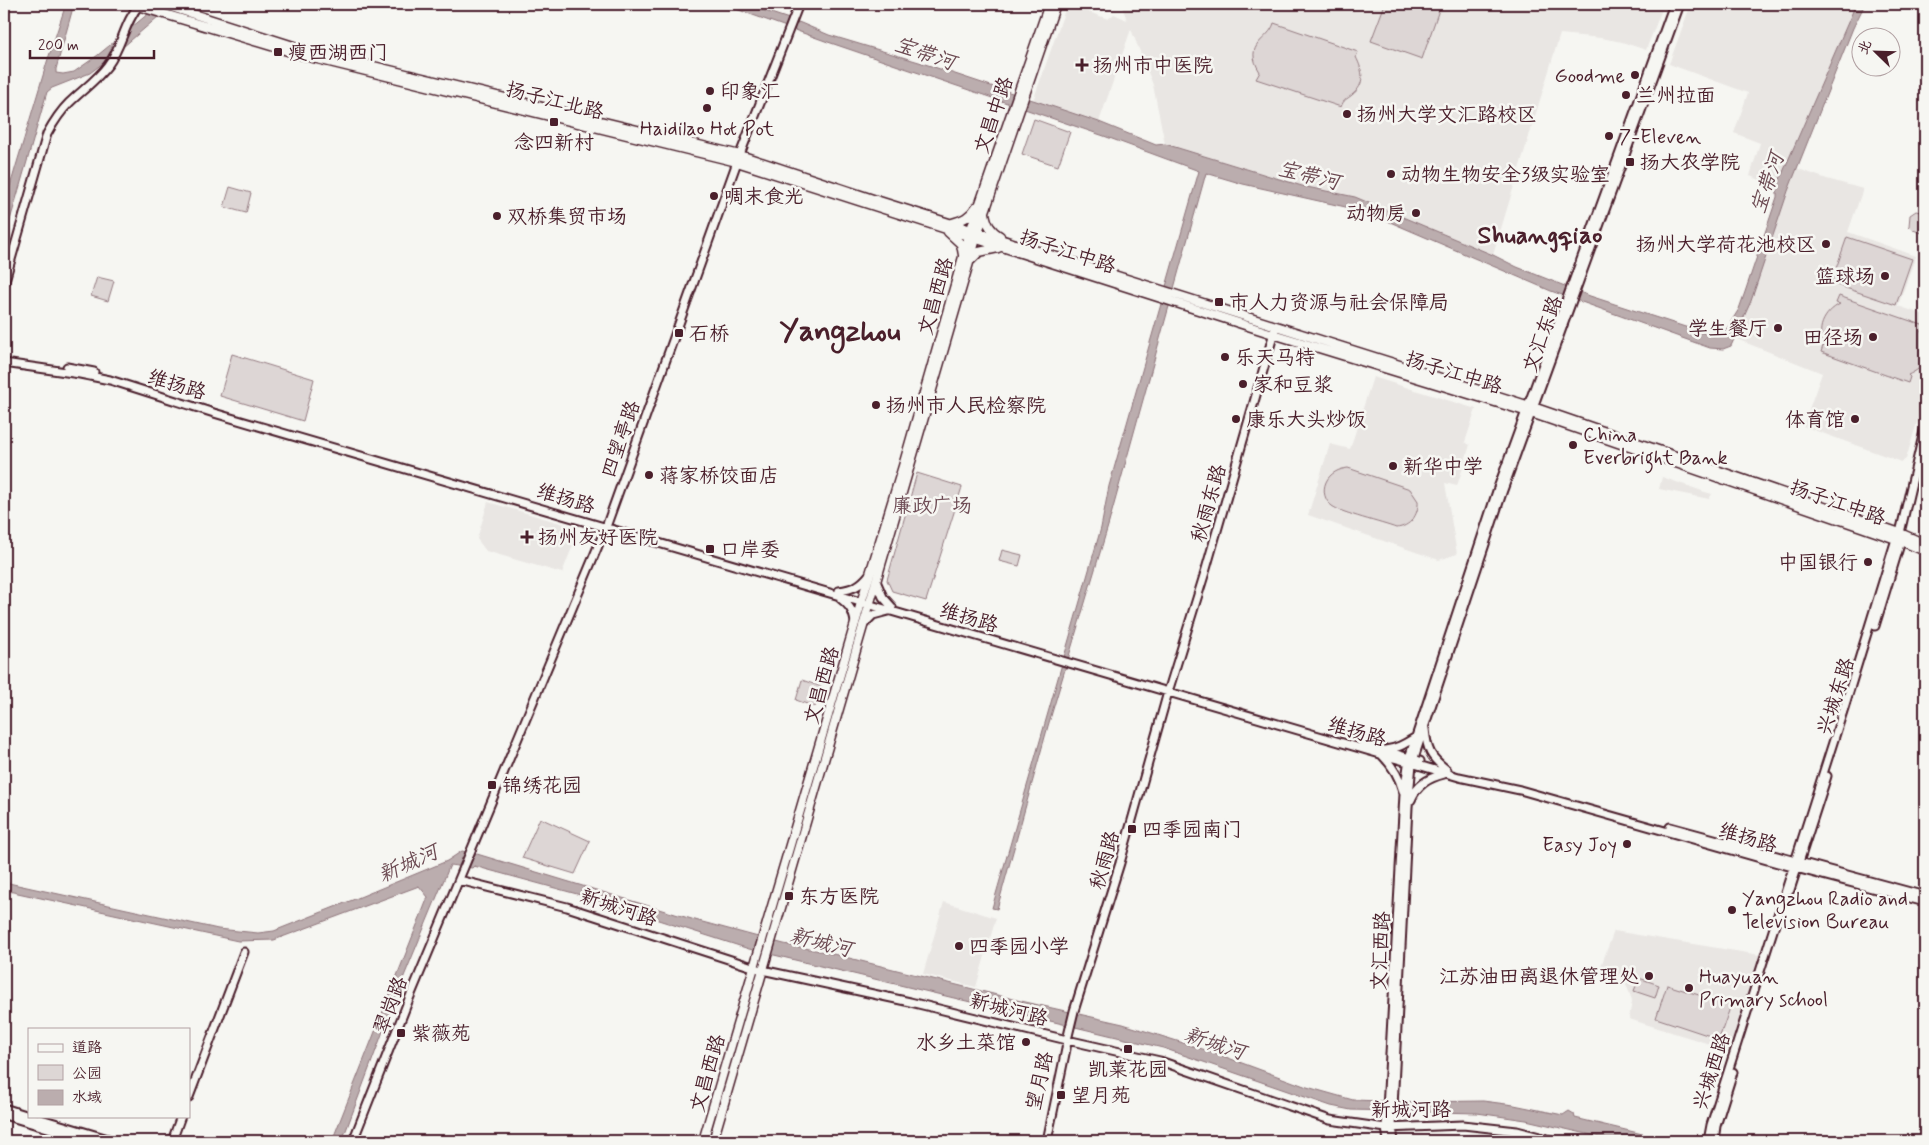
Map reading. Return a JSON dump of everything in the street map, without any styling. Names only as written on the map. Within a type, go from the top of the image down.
[{"type":"main road","name":"扬子江北路","points":[[136,4],[301,55],[738,158],[942,228],[974,234]]},
{"type":"main road","points":[[4,284],[46,134],[69,103],[94,81],[109,64],[136,4]]},
{"type":"main road","name":"扬子江北路","points":[[162,4],[303,49],[738,158],[952,224],[974,234]]},
{"type":"main road","name":"四望亭路","points":[[459,880],[607,526],[738,158],[799,4]]},
{"type":"main road","name":"文昌中路","points":[[1022,95],[1049,4]]},
{"type":"main road","name":"文昌中路","points":[[974,234],[985,191],[1056,4]]},
{"type":"main road","name":"文汇东路","points":[[1411,761],[1416,736],[1450,629],[1674,4]]},
{"type":"main road","name":"文汇东路","points":[[1579,272],[1680,4]]},
{"type":"main road","name":"文昌中路","points":[[974,234],[985,211],[1016,110]]},
{"type":"main road","points":[[952,224],[964,220],[972,214],[985,191]]},
{"type":"main road","points":[[942,228],[961,244],[967,259],[979,252],[1005,244],[987,223],[985,211]]},
{"type":"main road","name":"扬子江中路","points":[[974,234],[1162,294],[1273,334],[1529,409]]},
{"type":"main road","name":"文昌西路","points":[[713,1141],[758,969],[757,956],[859,624],[866,602],[876,581],[974,234]]},
{"type":"main road","name":"文昌西路","points":[[866,602],[870,575],[967,259]]},
{"type":"main road","name":"扬子江中路","points":[[1173,298],[1276,326],[1529,409],[1899,538],[1925,544]]},
{"type":"main road","name":"秋雨东路","points":[[1169,690],[1276,326]]},
{"type":"main road","name":"维扬路","points":[[4,359],[82,369],[113,377],[607,526]]},
{"type":"main road","name":"维扬路","points":[[4,364],[110,380],[1447,772],[1521,786],[1925,902]]},
{"type":"main road","name":"文汇东路","points":[[1411,761],[1424,727],[1529,409]]},
{"type":"main road","name":"兴城东路","points":[[1796,865],[1899,538],[1925,427]]},
{"type":"main road","name":"扬子江中路","points":[[1899,538],[1925,551]]},
{"type":"main road","points":[[870,575],[862,584],[853,589],[838,593],[853,611],[859,624],[890,609],[876,581]]},
{"type":"main road","name":"文昌西路","points":[[703,1141],[758,969],[766,957],[772,938],[859,624]]},
{"type":"main road","name":"秋雨路","points":[[1067,1040],[1169,690]]},
{"type":"main road","points":[[1408,808],[1415,792],[1426,780],[1447,772],[1434,760],[1428,748],[1424,727]]},
{"type":"main road","points":[[1404,794],[1399,777],[1382,752],[1404,744],[1416,736]]},
{"type":"main road","name":"文汇西路","points":[[1391,1097],[1404,794],[1411,761]]},
{"type":"main road","name":"文汇西路","points":[[1388,1141],[1411,761]]},
{"type":"main road","name":"维扬路","points":[[1796,865],[1925,896]]},
{"type":"main road","name":"兴城西路","points":[[1708,1141],[1711,1125],[1796,865]]},
{"type":"main road","name":"兴城西路","points":[[1714,1141],[1722,1108],[1796,865]]},
{"type":"main road","name":"新城河路","points":[[459,880],[566,907],[758,969],[910,1002],[1160,1061],[1330,1120],[1389,1128],[1463,1125],[1516,1131],[1555,1141]]},
{"type":"main road","name":"翠岗路","points":[[354,1141],[409,999],[459,880]]},
{"type":"main road","points":[[190,1094],[244,952]]},
{"type":"main road","name":"望月路","points":[[1043,1141],[1062,1048],[1067,1040]]},
{"type":"main road","name":"望月路","points":[[1047,1141],[1067,1040]]},
{"type":"main road","points":[[4,1108],[28,1115]]},
{"type":"main road","points":[[4,1115],[91,1141]]},
{"type":"main road","points":[[37,1118],[115,1141]]},
{"type":"main road","points":[[172,1141],[180,1118]]},
{"type":"main road","name":"文汇西路","points":[[1389,1128],[1394,1141]]},
{"type":"shaded area","name":"扬州大学文汇路校区","points":[[1067,4],[1108,19],[1114,14],[1127,20],[1121,4],[1664,4],[1646,50],[1622,42],[1601,38],[1560,34],[1493,255],[1355,197],[1302,186],[1165,144],[1153,85],[1131,29],[1099,122],[1033,101]]},
{"type":"shaded area","name":"扬州大学荷花池校区","points":[[1691,4],[1856,4],[1787,165],[1863,189],[1848,232],[1916,256],[1898,306],[1925,315],[1925,396],[1906,459],[1902,462],[1803,426],[1822,373],[1734,338],[1751,301],[1788,191],[1750,176],[1760,143],[1734,133],[1748,93],[1669,64]]},
{"type":"shaded area","name":"新华中学","points":[[1373,377],[1476,409],[1465,442],[1470,445],[1457,486],[1445,483],[1457,554],[1439,560],[1308,515],[1330,444],[1350,449]]},
{"type":"shaded area","points":[[1662,477],[1712,494],[1709,499],[1659,489]]},
{"type":"shaded area","name":"扬州友好医院","points":[[488,502],[574,527],[577,535],[562,573],[486,551],[477,539]]},
{"type":"shaded area","name":"四季园小学","points":[[944,902],[996,918],[976,987],[923,974]]},
{"type":"shaded area","name":"Huayuan Primary school","points":[[1614,931],[1760,955],[1729,1050],[1629,1019],[1632,1000],[1626,984],[1618,975],[1601,966]]},
{"type":"green space","points":[[1385,4],[1441,4],[1422,59],[1371,41]]},
{"type":"green space","points":[[1274,23],[1358,52],[1356,57],[1362,72],[1360,86],[1344,101],[1341,107],[1256,79],[1260,72],[1255,62],[1255,48]]},
{"type":"green space","points":[[1034,119],[1070,132],[1058,166],[1022,154]]},
{"type":"green space","points":[[230,187],[251,193],[246,213],[224,207]]},
{"type":"green space","points":[[1916,211],[1925,213],[1925,234],[1913,230],[1909,226],[1910,215]]},
{"type":"green space","points":[[1847,237],[1912,259],[1896,305],[1831,283]]},
{"type":"green space","points":[[97,277],[114,281],[108,301],[91,296]]},
{"type":"green space","name":"田径场","points":[[1839,296],[1925,326],[1925,331],[1922,331],[1925,340],[1924,361],[1917,370],[1908,375],[1910,377],[1908,383],[1821,352],[1823,346],[1826,347],[1821,335],[1822,322],[1834,307],[1840,304],[1836,303]]},
{"type":"green space","points":[[232,354],[314,379],[303,421],[220,396]]},
{"type":"green space","points":[[1348,468],[1410,489],[1418,501],[1417,511],[1413,519],[1409,523],[1396,528],[1353,515],[1332,506],[1325,496],[1326,482],[1335,472]]},
{"type":"green space","name":"廉政广场","points":[[917,473],[962,487],[926,601],[892,591],[887,580]]},
{"type":"green space","points":[[1002,550],[1022,555],[1019,566],[999,561]]},
{"type":"green space","points":[[802,680],[822,687],[815,707],[796,700]]},
{"type":"green space","points":[[540,818],[590,841],[575,874],[522,858]]},
{"type":"green space","points":[[1639,978],[1659,985],[1655,998],[1634,991]]},
{"type":"green space","points":[[1667,985],[1731,1005],[1719,1039],[1656,1018]]},
{"type":"water","points":[[66,4],[74,4],[56,69],[56,73],[63,74],[74,72],[98,55],[160,4],[173,4],[90,73],[52,88],[47,92],[4,241],[4,206]]},
{"type":"water","points":[[722,4],[744,4],[801,23],[829,35],[919,62],[1099,122],[1156,145],[1165,144],[1302,186],[1355,197],[1517,267],[1590,296],[1713,336],[1724,333],[1739,309],[1777,197],[1777,186],[1856,4],[1865,4],[1852,28],[1788,191],[1751,301],[1731,346],[1723,349],[1710,348],[1551,291],[1376,216],[1350,208],[1243,184],[1206,173],[1108,526],[1048,726],[997,909],[992,908],[1101,528],[1109,486],[1199,171],[1104,136]]},
{"type":"water","points":[[462,851],[695,920],[784,944],[825,952],[1021,1001],[1123,1024],[1212,1052],[1307,1087],[1353,1100],[1412,1102],[1483,1101],[1563,1115],[1569,1111],[1574,1114],[1575,1118],[1672,1141],[1618,1141],[1526,1120],[1477,1113],[1351,1110],[1331,1106],[1163,1048],[749,949],[577,894],[474,866],[472,868],[450,865],[400,986],[342,1141],[332,1141],[428,897],[419,886],[274,940],[238,941],[4,890],[4,882],[218,929],[258,933],[274,931],[355,899],[447,861]]},
{"type":"waterway","points":[[1919,496],[1925,498]]},
{"type":"place","name":"瘦西湖西门","points":[[278,52]]},
{"type":"place","name":"扬州市中医院","points":[[1082,65]]},
{"type":"place","name":"Goodme","points":[[1635,75]]},
{"type":"place","name":"印象汇","points":[[710,91]]},
{"type":"place","name":"兰州拉面","points":[[1626,95]]},
{"type":"place","name":"Haidilao Hot Pot","points":[[707,108]]},
{"type":"place","name":"扬州大学文汇路校区","points":[[1347,114]]},
{"type":"place","name":"念四新村","points":[[554,122]]},
{"type":"place","name":"7-Eleven","points":[[1609,136]]},
{"type":"place","name":"扬大农学院","points":[[1630,162]]},
{"type":"place","name":"动物生物安全3级实验室","points":[[1391,174]]},
{"type":"place","name":"啁末食光","points":[[714,196]]},
{"type":"place","name":"动物房","points":[[1416,213]]},
{"type":"place","name":"双桥集贸市场","points":[[497,216]]},
{"type":"place","name":"扬州大学荷花池校区","points":[[1826,244]]},
{"type":"place","name":"篮球场","points":[[1885,276]]},
{"type":"place","name":"市人力资源与社会保障局","points":[[1219,302]]},
{"type":"place","name":"学生餐厅","points":[[1778,328]]},
{"type":"place","name":"石桥","points":[[679,333]]},
{"type":"place","name":"田径场","points":[[1873,337]]},
{"type":"place","name":"乐天马特","points":[[1225,357]]},
{"type":"place","name":"家和豆浆","points":[[1243,384]]},
{"type":"place","name":"扬州市人民检察院","points":[[876,405]]},
{"type":"place","name":"康乐大头炒饭","points":[[1236,419]]},
{"type":"place","name":"体育馆","points":[[1855,419]]},
{"type":"place","name":"China Everbright Bank","points":[[1573,445]]},
{"type":"place","name":"新华中学","points":[[1393,466]]},
{"type":"place","name":"蒋家桥饺面店","points":[[649,475]]},
{"type":"place","name":"扬州友好医院","points":[[527,537]]},
{"type":"place","name":"口岸委","points":[[710,549]]},
{"type":"place","name":"中国银行","points":[[1868,562]]},
{"type":"place","name":"锦绣花园","points":[[492,785]]},
{"type":"place","name":"四季园南门","points":[[1132,829]]},
{"type":"place","name":"Easy Joy","points":[[1627,844]]},
{"type":"place","name":"东方医院","points":[[789,896]]},
{"type":"place","name":"Yangzhou Radio and Television Bureau","points":[[1732,910]]},
{"type":"place","name":"四季园小学","points":[[959,946]]},
{"type":"place","name":"江苏油田离退休管理处","points":[[1649,976]]},
{"type":"place","name":"Huayuan Primary school","points":[[1689,988]]},
{"type":"place","name":"紫薇苑","points":[[401,1033]]},
{"type":"place","name":"水乡土菜馆","points":[[1026,1042]]},
{"type":"place","name":"凯莱花园","points":[[1128,1049]]},
{"type":"place","name":"望月苑","points":[[1061,1095]]},
{"type":"district","name":"Shuangqiao","points":[[1540,234]]},
{"type":"district","name":"Yangzhou","points":[[840,330]]},
{"type":"water label","name":"宝带河","points":[[925,53]]},
{"type":"water label","name":"宝带河","points":[[1309,175]]},
{"type":"water label","name":"宝带河","points":[[1767,183]]},
{"type":"water label","name":"新城河","points":[[408,863]]},
{"type":"water label","name":"新城河","points":[[821,942]]},
{"type":"water label","name":"新城河","points":[[1215,1043]]}]
